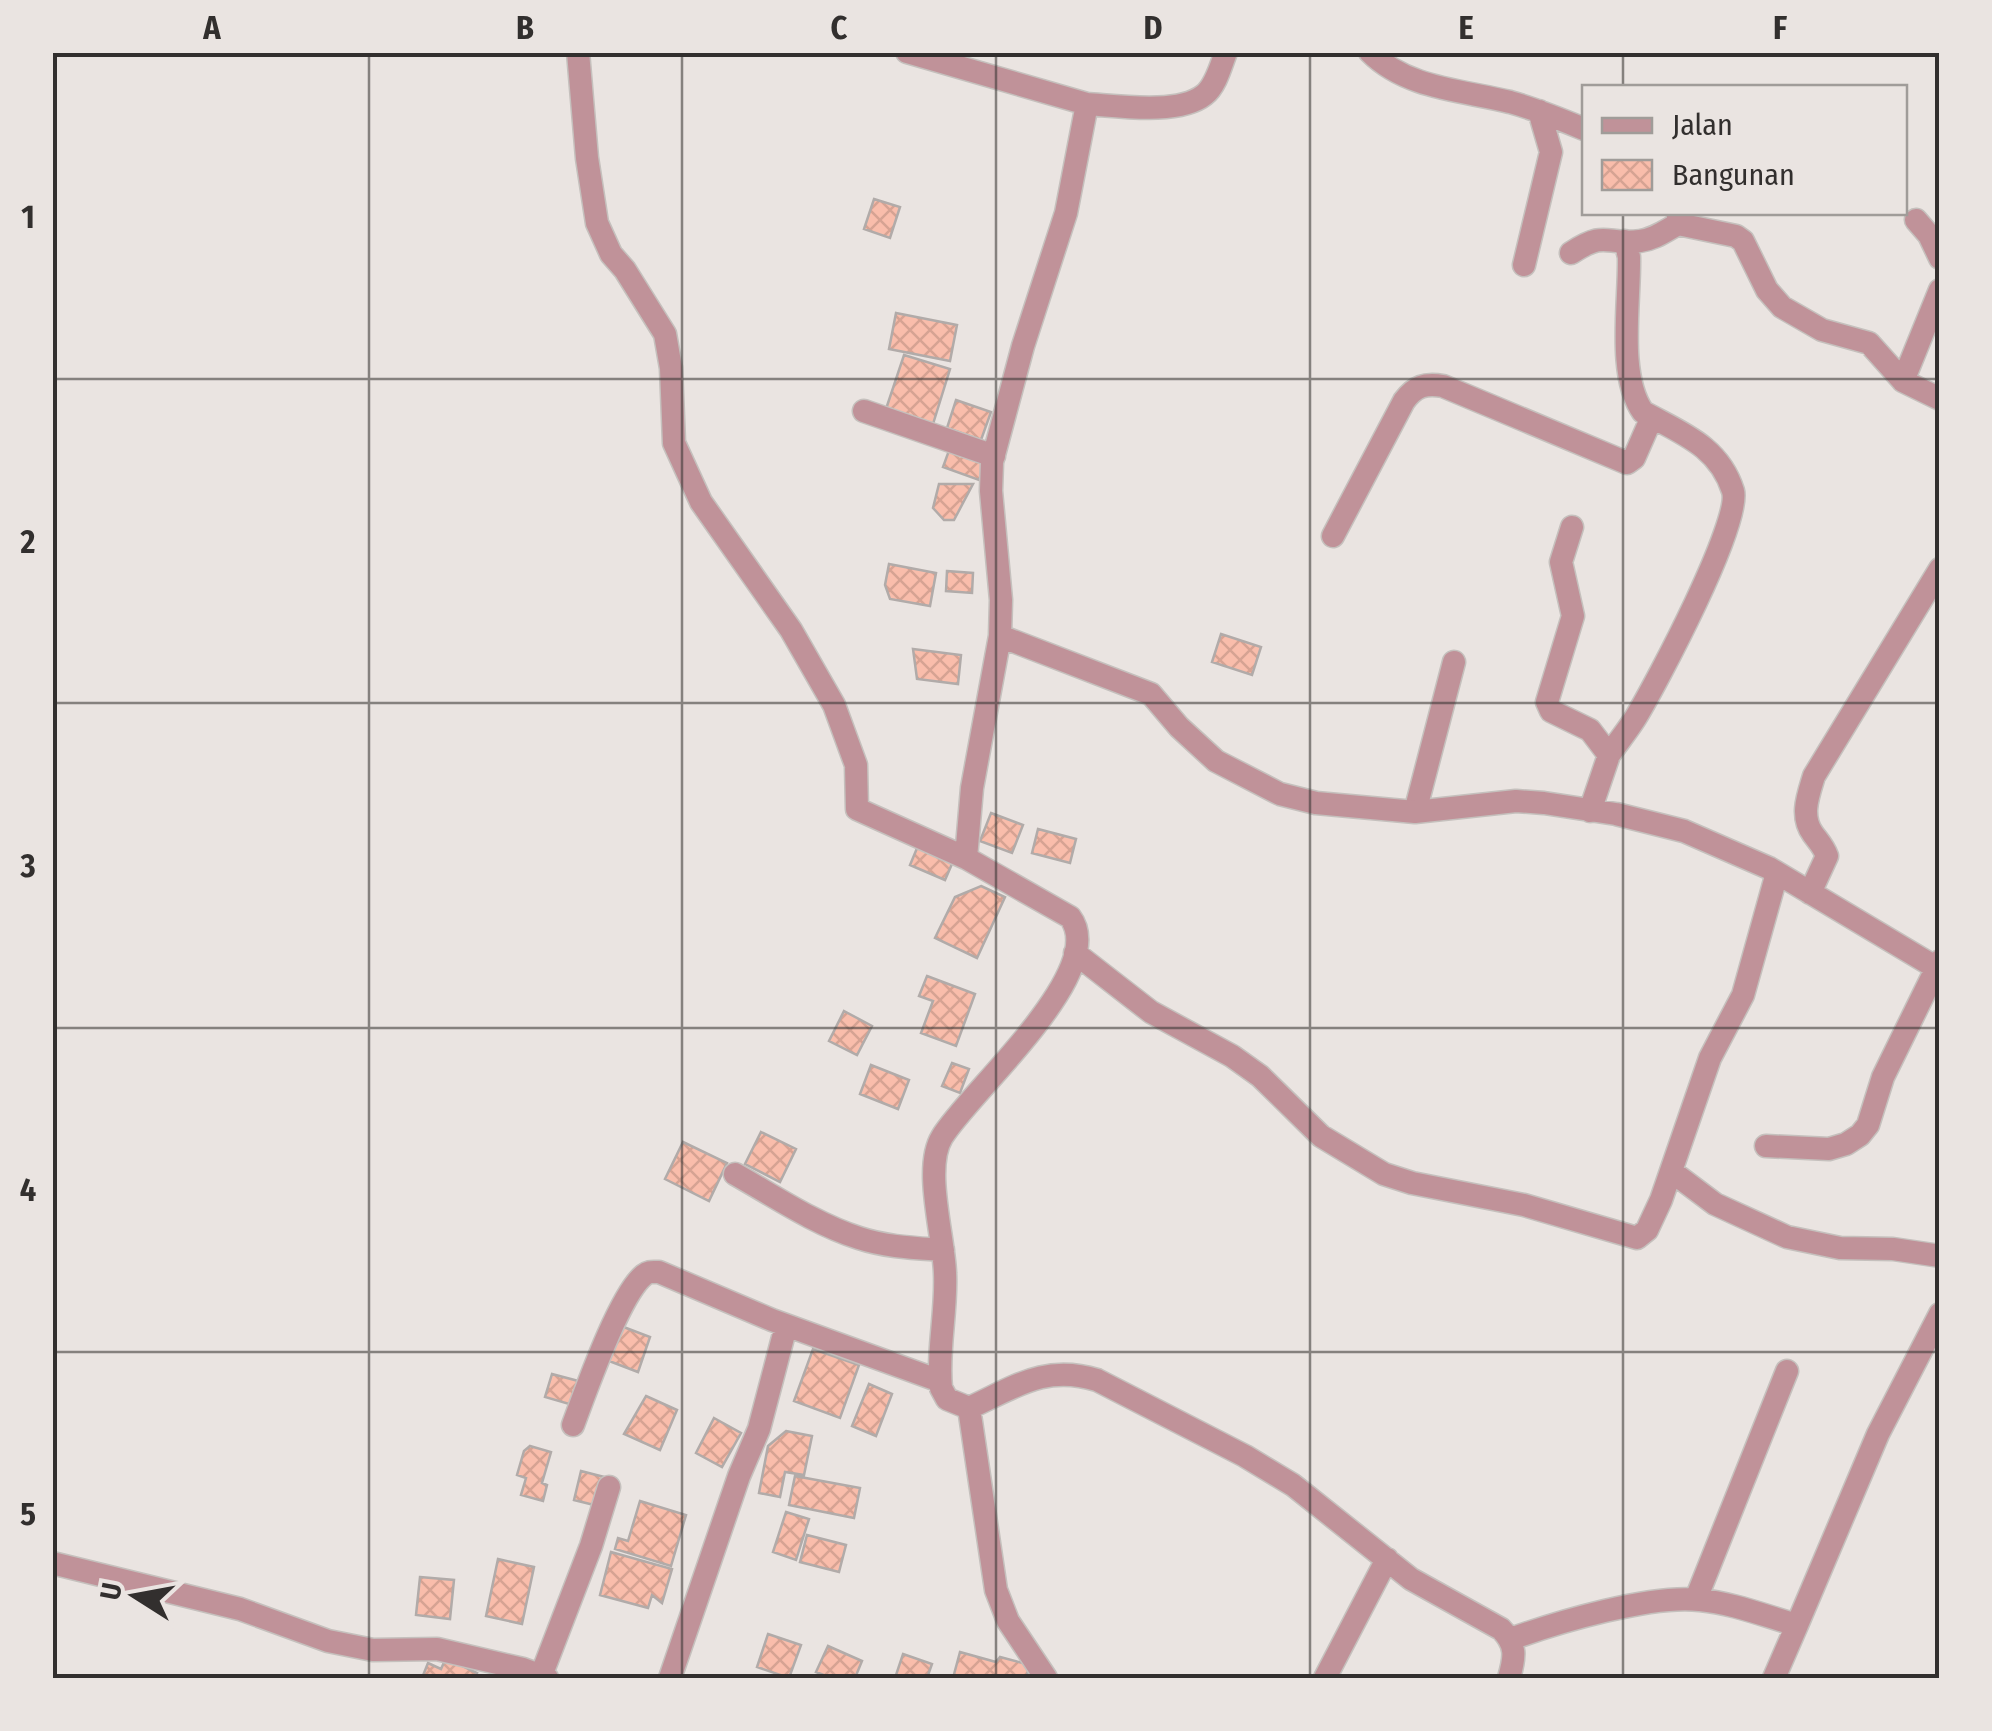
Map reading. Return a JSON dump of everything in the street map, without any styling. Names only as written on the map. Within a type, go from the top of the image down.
[{"type":"street","points":[[578,52],[597,223],[610,254],[625,270],[665,334],[671,368],[674,443],[701,502],[791,630],[834,705],[856,765],[856,804],[861,812],[896,824],[966,858],[1070,917],[1077,929],[1071,972],[1060,989],[995,1076],[939,1141],[934,1166],[945,1298],[940,1381],[947,1399],[968,1408],[1052,1373],[1078,1374],[1097,1380],[1292,1485],[1425,1588],[1501,1629],[1512,1639],[1514,1649],[1509,1678]]},
{"type":"street","points":[[907,52],[1087,104],[1142,107],[1188,103],[1204,95],[1226,52]]},
{"type":"street","points":[[1370,52],[1390,69],[1410,78],[1539,111],[1582,128]]},
{"type":"street","points":[[966,858],[972,788],[1000,636],[997,532],[991,492],[994,456],[1023,346],[1066,213],[1087,104]]},
{"type":"street","points":[[1524,265],[1551,152],[1539,111]]},
{"type":"street","points":[[1720,233],[1732,215]]},
{"type":"street","points":[[1571,253],[1596,239],[1650,239],[1678,218],[1736,236],[1748,246],[1767,290],[1782,307],[1822,330],[1869,343],[1902,381],[1940,399]]},
{"type":"street","points":[[1916,220],[1940,258]]},
{"type":"street","points":[[1590,810],[1609,755],[1638,714],[1697,598],[1727,529],[1734,499],[1724,472],[1706,447],[1652,417],[1637,403],[1628,339],[1629,258],[1625,241]]},
{"type":"street","points":[[1902,381],[1940,290]]},
{"type":"street","points":[[1334,536],[1404,401],[1422,385],[1443,386],[1627,462],[1634,458],[1652,417]]},
{"type":"street","points":[[864,411],[994,456]]},
{"type":"street","points":[[1572,527],[1562,562],[1574,616],[1546,702],[1551,711],[1590,730],[1609,755]]},
{"type":"street","points":[[1810,893],[1828,856],[1808,826],[1806,816],[1806,799],[1814,776],[1940,569]]},
{"type":"street","points":[[1000,636],[1151,694],[1216,761],[1280,794],[1316,804],[1414,812],[1516,801],[1590,810],[1684,831],[1777,873],[1938,966],[1860,1135],[1829,1148],[1766,1146]]},
{"type":"street","points":[[1414,812],[1454,662]]},
{"type":"street","points":[[1075,954],[1151,1012],[1232,1056],[1260,1076],[1321,1136],[1384,1174],[1412,1184],[1524,1205],[1637,1238],[1647,1230],[1710,1058],[1743,994],[1777,873]]},
{"type":"street","points":[[1671,1171],[1715,1204],[1786,1237],[1840,1248],[1893,1249],[1940,1256]]},
{"type":"street","points":[[735,1174],[836,1230],[860,1238],[943,1250]]},
{"type":"street","points":[[573,1426],[619,1314],[642,1276],[649,1272],[696,1286],[786,1326],[940,1381]]},
{"type":"street","points":[[1774,1678],[1878,1434],[1940,1314]]},
{"type":"street","points":[[670,1678],[758,1428],[786,1326]]},
{"type":"street","points":[[1696,1599],[1787,1371]]},
{"type":"street","points":[[968,1408],[996,1590],[1008,1622],[1046,1678]]},
{"type":"street","points":[[52,1563],[240,1609],[328,1640],[373,1650],[437,1649],[544,1678],[610,1487]]},
{"type":"street","points":[[1324,1678],[1387,1559]]},
{"type":"street","points":[[1512,1639],[1572,1619],[1674,1599],[1696,1599],[1797,1626]]},
{"type":"building","points":[[874,199],[900,207],[890,238],[864,229]]},
{"type":"building","points":[[896,313],[957,325],[950,361],[889,349]]},
{"type":"building","points":[[904,355],[950,369],[933,424],[886,409]]},
{"type":"building","points":[[956,400],[991,412],[981,440],[947,428]]},
{"type":"building","points":[[951,445],[987,458],[979,480],[943,467]]},
{"type":"building","points":[[939,484],[973,484],[954,520],[944,520],[933,508]]},
{"type":"building","points":[[889,564],[936,573],[930,606],[890,599],[885,585]]},
{"type":"building","points":[[947,571],[973,573],[972,593],[946,591]]},
{"type":"building","points":[[1221,634],[1261,647],[1252,675],[1212,662]]},
{"type":"building","points":[[913,649],[961,655],[958,684],[917,679]]},
{"type":"building","points":[[991,813],[1023,825],[1012,853],[980,841]]},
{"type":"building","points":[[1038,829],[1076,839],[1070,863],[1032,853]]},
{"type":"building","points":[[920,841],[955,857],[945,880],[910,865]]},
{"type":"building","points":[[981,886],[1005,897],[977,958],[935,938],[955,897]]},
{"type":"building","points":[[927,976],[975,994],[956,1046],[921,1033],[933,1001],[919,996]]},
{"type":"building","points":[[844,1011],[872,1026],[857,1055],[829,1041]]},
{"type":"building","points":[[952,1063],[969,1069],[960,1093],[942,1086]]},
{"type":"building","points":[[871,1065],[909,1080],[898,1109],[860,1094]]},
{"type":"building","points":[[761,1132],[796,1149],[780,1182],[745,1164]]},
{"type":"building","points":[[683,1142],[727,1163],[709,1201],[665,1179]]},
{"type":"building","points":[[621,1326],[650,1337],[638,1372],[609,1361]]},
{"type":"building","points":[[813,1349],[859,1365],[840,1418],[794,1401]]},
{"type":"building","points":[[552,1374],[582,1382],[576,1406],[545,1397]]},
{"type":"building","points":[[869,1384],[892,1394],[876,1436],[852,1426]]},
{"type":"building","points":[[646,1396],[677,1410],[660,1450],[624,1434]]},
{"type":"building","points":[[714,1418],[741,1433],[722,1467],[696,1453]]},
{"type":"building","points":[[786,1431],[812,1436],[804,1475],[785,1472],[780,1497],[759,1493],[768,1446]]},
{"type":"building","points":[[530,1446],[551,1452],[542,1483],[547,1485],[543,1501],[521,1495],[526,1478],[517,1475],[524,1451]]},
{"type":"building","points":[[581,1471],[608,1478],[602,1507],[574,1500]]},
{"type":"building","points":[[795,1476],[860,1488],[854,1518],[789,1505]]},
{"type":"building","points":[[640,1501],[686,1515],[671,1566],[615,1549],[618,1538],[628,1541]]},
{"type":"building","points":[[786,1512],[809,1519],[796,1560],[773,1552]]},
{"type":"building","points":[[807,1535],[846,1545],[839,1572],[800,1562]]},
{"type":"building","points":[[611,1552],[672,1569],[662,1603],[652,1595],[648,1608],[600,1595]]},
{"type":"building","points":[[498,1559],[534,1567],[522,1624],[486,1616]]},
{"type":"building","points":[[420,1577],[454,1580],[450,1619],[416,1615]]},
{"type":"building","points":[[768,1634],[801,1645],[789,1678],[757,1667]]},
{"type":"building","points":[[828,1646],[862,1661],[855,1678],[831,1678],[816,1672]]},
{"type":"building","points":[[960,1652],[996,1662],[1000,1657],[1030,1665],[1026,1678],[953,1678]]},
{"type":"building","points":[[903,1654],[932,1664],[927,1678],[895,1678]]},
{"type":"building","points":[[446,1658],[477,1673],[474,1678],[422,1678],[428,1663],[441,1669]]}]
